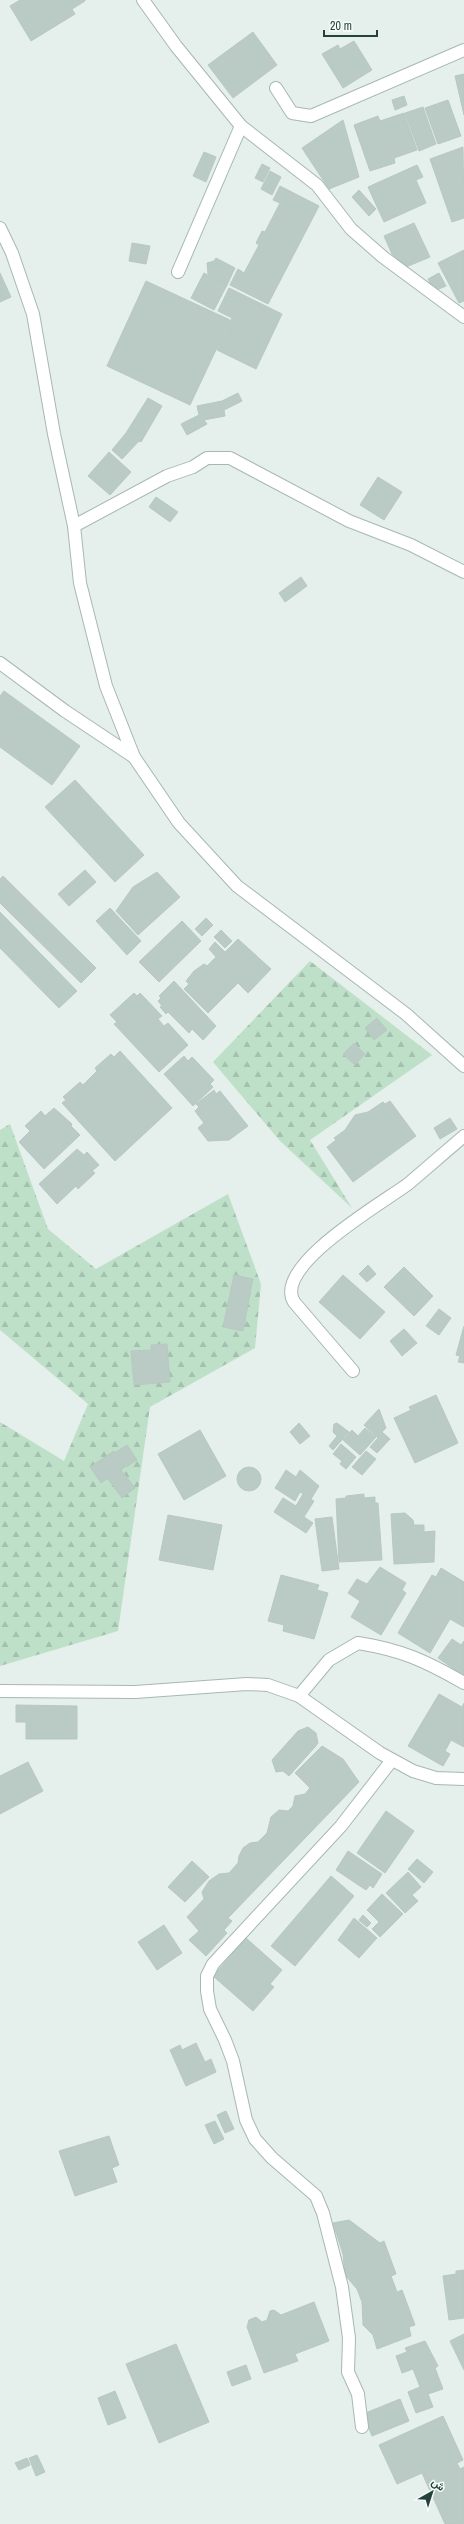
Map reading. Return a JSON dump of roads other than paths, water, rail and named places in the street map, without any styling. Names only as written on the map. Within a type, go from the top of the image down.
[{"type":"street","points":[[143,0],[176,46],[241,126],[317,185],[351,229],[383,257],[464,317]]},
{"type":"street","points":[[276,88],[292,113],[311,116],[464,50]]},
{"type":"street","points":[[178,272],[241,126]]},
{"type":"street","points":[[0,228],[23,283],[33,314],[54,434],[74,526],[80,583],[106,686],[134,757],[179,824],[237,886],[406,1014],[464,1066]]},
{"type":"street","points":[[74,526],[167,476],[193,467],[207,458],[230,458],[349,521],[411,544],[464,572]]},
{"type":"street","points":[[0,663],[65,711],[134,757]]},
{"type":"street","points":[[353,1371],[294,1302],[291,1297],[291,1287],[312,1257],[325,1242],[408,1184],[464,1136]]},
{"type":"street","points":[[299,1696],[329,1660],[358,1643],[392,1649],[429,1664],[464,1683]]},
{"type":"street","points":[[0,1691],[135,1692],[247,1684],[268,1685],[299,1696],[392,1760],[413,1771],[436,1778],[464,1778]]},
{"type":"street","points":[[362,2427],[358,2394],[348,2372],[349,2338],[342,2287],[323,2213],[316,2196],[272,2158],[255,2139],[240,2101],[233,2061],[210,2009],[207,1991],[207,1976],[213,1964],[341,1826],[392,1760]]}]
